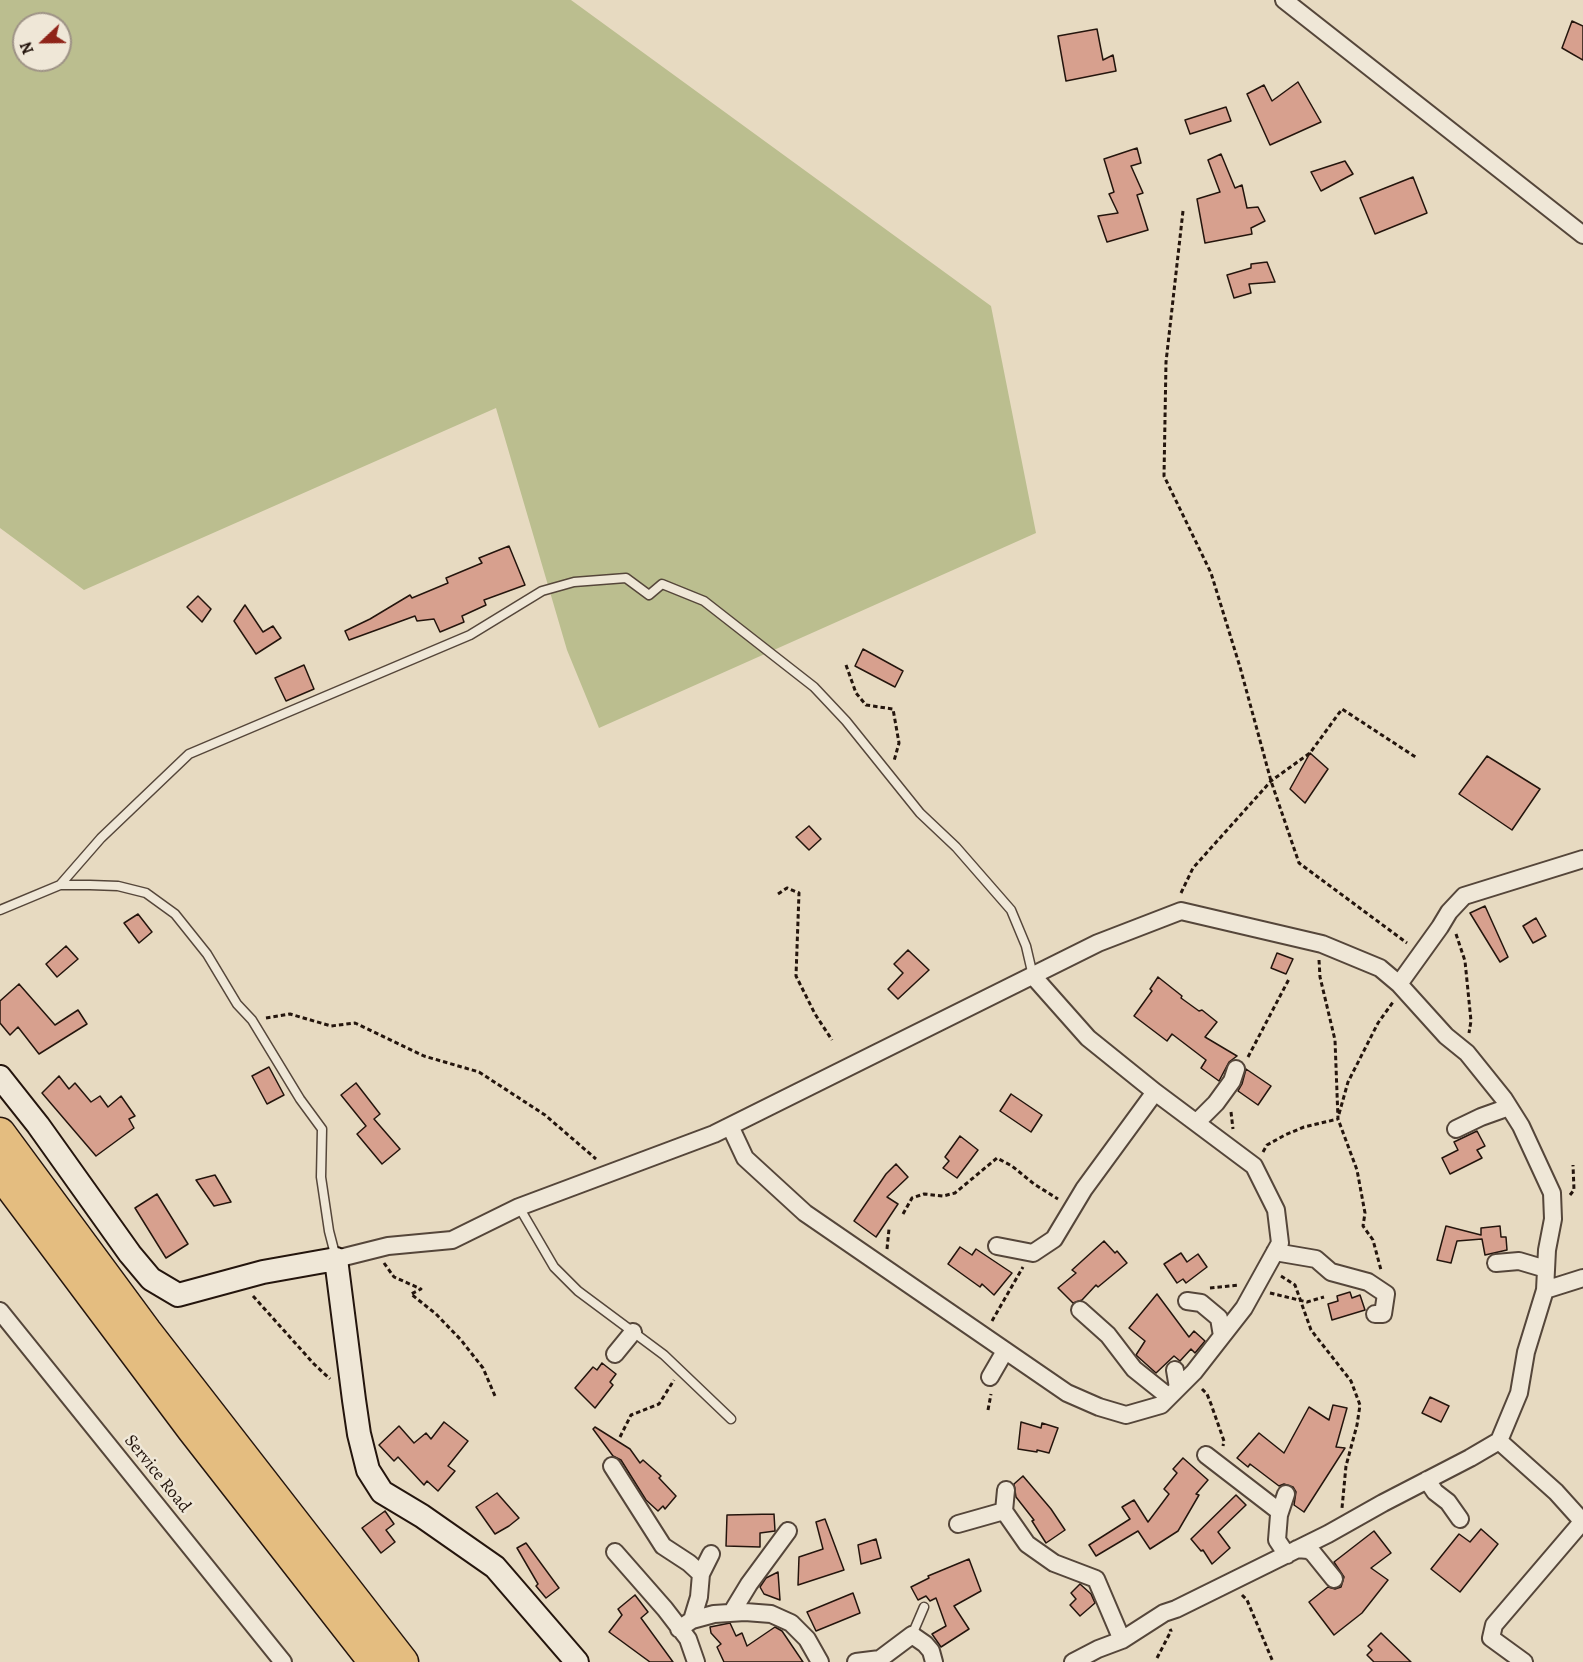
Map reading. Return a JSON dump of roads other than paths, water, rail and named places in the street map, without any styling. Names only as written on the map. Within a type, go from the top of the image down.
[{"type":"highway","points":[[0,1133],[146,1331],[403,1662]]},
{"type":"highway","points":[[0,1173],[199,1438],[374,1662]]},
{"type":"street","points":[[1284,0],[1583,235]]},
{"type":"street","points":[[1402,988],[1420,953],[1449,912],[1464,896],[1583,859]]},
{"type":"street","points":[[0,1077],[38,1125],[130,1254],[151,1278],[178,1295],[388,1246],[452,1240],[519,1207],[730,1126],[1098,943],[1181,911],[1322,944],[1380,968],[1402,988],[1446,1036],[1467,1053],[1509,1107],[1521,1126],[1552,1193],[1553,1219],[1547,1250],[1545,1290],[1526,1352],[1519,1393],[1499,1441],[1340,1528],[1164,1613],[1122,1640],[1073,1662]]},
{"type":"street","points":[[730,1126],[745,1158],[806,1213],[1067,1393],[1099,1407],[1126,1415],[1161,1405],[1244,1308],[1280,1243],[1276,1210],[1254,1166],[1155,1092],[1088,1038],[1033,976]]},
{"type":"street","points":[[1197,1122],[1216,1103],[1232,1077]]},
{"type":"street","points":[[997,1246],[1033,1253],[1054,1239],[1074,1206],[1155,1092]]},
{"type":"street","points":[[1456,1129],[1509,1107]]},
{"type":"street","points":[[336,1259],[359,1434],[368,1470],[382,1492],[422,1516],[495,1567],[577,1662]]},
{"type":"street","points":[[1271,1259],[1316,1259],[1331,1272],[1368,1282],[1386,1294],[1383,1314],[1375,1314]]},
{"type":"street","points":[[1496,1263],[1519,1260],[1546,1269]]},
{"type":"street","points":[[1545,1290],[1583,1278]]},
{"type":"street","points":[[1187,1301],[1201,1303],[1219,1318],[1222,1336]]},
{"type":"street","points":[[1080,1310],[1108,1335],[1134,1369],[1178,1383]]},
{"type":"street","name":"Service Road","points":[[0,1311],[283,1662]]},
{"type":"street","points":[[615,1354],[633,1332]]},
{"type":"street","points":[[990,1377],[1005,1351]]},
{"type":"street","points":[[1499,1441],[1556,1492],[1582,1522],[1494,1625],[1491,1638],[1524,1662]]},
{"type":"street","points":[[1211,1460],[1256,1502],[1280,1512]]},
{"type":"street","points":[[612,1466],[663,1546],[701,1574]]},
{"type":"street","points":[[1427,1480],[1435,1492],[1448,1502],[1460,1519]]},
{"type":"street","points":[[1006,1490],[1004,1511],[1027,1544],[1054,1563],[1096,1579],[1122,1640]]},
{"type":"street","points":[[1286,1494],[1280,1512],[1277,1540],[1292,1552],[1308,1550],[1313,1553],[1334,1579]]},
{"type":"street","points":[[958,1524],[1004,1511]]},
{"type":"street","points":[[732,1612],[749,1584],[788,1531]]},
{"type":"street","points":[[615,1552],[686,1624]]},
{"type":"street","points":[[696,1662],[688,1639],[686,1624],[699,1597],[701,1574],[711,1554]]},
{"type":"street","points":[[686,1624],[714,1614],[732,1612],[771,1614],[791,1623],[807,1639],[820,1662]]},
{"type":"street","points":[[856,1662],[880,1659],[912,1635],[931,1651],[934,1662]]},
{"type":"lane","points":[[60,885],[101,838],[189,754],[470,635],[542,591],[574,582],[626,578],[649,595],[662,584],[704,601],[814,687],[846,721],[920,813],[956,847],[1011,910],[1026,946],[1033,976]]},
{"type":"lane","points":[[0,910],[60,885],[118,886],[146,893],[175,914],[207,954],[237,1004],[252,1020],[300,1100],[322,1128],[321,1177],[329,1231],[336,1259]]},
{"type":"lane","points":[[519,1207],[554,1267],[578,1290],[663,1355],[731,1419]]},
{"type":"lane","points":[[912,1635],[924,1607]]}]
